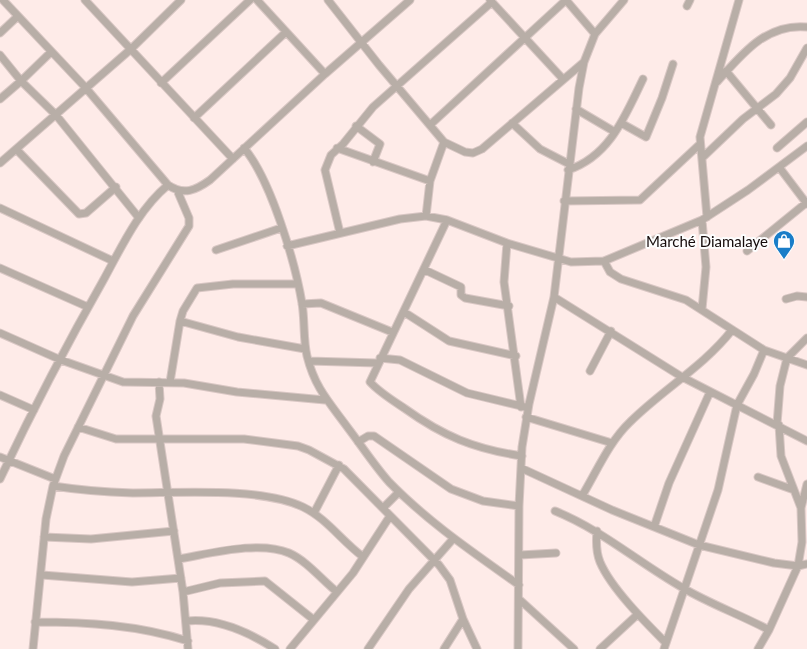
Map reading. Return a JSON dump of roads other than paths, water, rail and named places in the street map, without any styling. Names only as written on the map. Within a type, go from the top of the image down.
[{"type":"street","points":[[85,0],[233,159]]},
{"type":"street","points":[[0,163],[130,49],[181,0]]},
{"type":"street","points":[[161,83],[250,0]]},
{"type":"street","points":[[257,0],[325,74]]},
{"type":"street","points":[[328,0],[396,87],[444,142],[456,149],[473,153],[482,149],[562,78],[584,62]]},
{"type":"street","points":[[8,2],[17,17],[85,87],[168,185],[177,190],[188,192],[201,187],[361,41],[410,0]]},
{"type":"street","points":[[430,125],[566,0],[595,34]]},
{"type":"street","points":[[525,408],[554,297],[568,167],[584,62],[595,34],[624,0]]},
{"type":"street","points":[[702,309],[706,267],[700,144],[704,120],[739,0]]},
{"type":"street","points":[[340,233],[325,170],[328,160],[372,107],[490,1],[562,78]]},
{"type":"street","points":[[0,33],[17,17]]},
{"type":"street","points":[[716,82],[758,40],[767,34],[787,27],[807,27]]},
{"type":"street","points":[[194,118],[286,32]]},
{"type":"street","points":[[702,158],[757,108],[782,89],[807,48]]},
{"type":"street","points":[[0,99],[52,52]]},
{"type":"street","points":[[0,55],[21,81],[56,115],[116,187],[139,218]]},
{"type":"street","points":[[621,123],[646,137],[673,64]]},
{"type":"street","points":[[726,72],[771,124]]},
{"type":"street","points":[[512,123],[544,152],[568,167],[582,165],[598,155],[615,132],[643,79]]},
{"type":"street","points":[[576,110],[615,132]]},
{"type":"street","points":[[777,148],[807,122]]},
{"type":"street","points":[[356,126],[380,144],[374,162]]},
{"type":"street","points":[[426,216],[430,181],[444,142]]},
{"type":"street","points":[[564,201],[640,200],[700,144]]},
{"type":"street","points":[[287,246],[400,219],[426,216],[447,220],[507,243],[580,263],[604,261],[704,219],[780,167],[807,146]]},
{"type":"street","points":[[244,148],[252,158],[268,189],[287,246],[302,304],[305,349],[308,361],[325,400],[399,492],[452,539],[519,585]]},
{"type":"street","points":[[337,148],[430,181]]},
{"type":"street","points":[[16,149],[79,214],[86,213],[116,187]]},
{"type":"street","points":[[747,251],[806,204],[780,167]]},
{"type":"street","points":[[0,479],[34,410],[113,261],[139,218],[153,199],[168,185]]},
{"type":"street","points":[[33,649],[42,575],[44,537],[54,482],[78,427],[133,316],[189,226],[189,218],[177,190]]},
{"type":"street","points":[[0,208],[113,261]]},
{"type":"street","points":[[447,220],[425,270],[369,380],[371,384],[431,426],[467,444],[522,456]]},
{"type":"street","points":[[216,250],[281,228]]},
{"type":"street","points":[[507,243],[504,282],[526,417],[519,506],[520,600],[518,649]]},
{"type":"street","points":[[604,261],[610,272],[621,279],[675,295],[702,309],[764,350],[807,365]]},
{"type":"street","points":[[0,268],[88,307]]},
{"type":"street","points":[[425,270],[461,287],[461,295],[465,298],[508,306]]},
{"type":"street","points":[[170,382],[180,321],[186,305],[199,287],[233,284],[298,284]]},
{"type":"street","points":[[786,299],[797,296],[807,297]]},
{"type":"street","points":[[554,297],[682,377],[778,424],[807,441]]},
{"type":"street","points":[[302,304],[321,303],[392,332]]},
{"type":"street","points":[[404,312],[449,341],[516,356]]},
{"type":"street","points":[[180,321],[238,337],[305,349]]},
{"type":"street","points":[[582,496],[612,443],[628,423],[682,377],[732,330]]},
{"type":"street","points":[[590,371],[611,331]]},
{"type":"street","points":[[0,333],[61,360],[123,382],[170,382],[325,400]]},
{"type":"street","points":[[758,649],[769,630],[798,566],[804,526],[801,508],[781,456],[778,424],[780,386],[787,358],[807,338]]},
{"type":"street","points":[[665,646],[718,490],[737,405],[754,374],[764,350]]},
{"type":"street","points":[[308,361],[400,360],[467,393],[525,408]]},
{"type":"street","points":[[35,622],[79,622],[120,626],[163,633],[188,645],[183,592],[156,416],[160,398],[159,382]]},
{"type":"street","points":[[654,526],[710,392]]},
{"type":"street","points":[[0,395],[34,410]]},
{"type":"street","points":[[526,417],[612,443]]},
{"type":"street","points":[[78,427],[116,439],[244,439],[279,443],[309,450],[339,465],[433,559],[450,580],[477,649]]},
{"type":"street","points":[[358,442],[368,436],[374,436],[451,489],[483,501],[519,506]]},
{"type":"street","points":[[0,457],[54,482],[92,491],[168,491],[270,498],[302,506],[314,513],[339,538],[362,556]]},
{"type":"street","points":[[314,513],[339,465]]},
{"type":"street","points":[[521,468],[699,545],[798,566],[807,564]]},
{"type":"street","points":[[758,476],[794,490]]},
{"type":"street","points":[[801,508],[807,484]]},
{"type":"street","points":[[383,508],[399,492]]},
{"type":"street","points":[[555,511],[597,531],[685,590],[742,615],[769,630]]},
{"type":"street","points":[[290,649],[353,572],[390,516]]},
{"type":"street","points":[[44,537],[91,538],[174,530]]},
{"type":"street","points":[[597,531],[600,564],[665,646]]},
{"type":"street","points":[[368,649],[409,589],[452,539]]},
{"type":"street","points":[[178,559],[242,549],[278,550],[295,556],[337,592]]},
{"type":"street","points":[[520,555],[556,553]]},
{"type":"street","points":[[42,575],[132,582],[181,578]]},
{"type":"street","points":[[183,592],[220,583],[265,581],[314,620]]},
{"type":"street","points":[[520,600],[574,649]]},
{"type":"street","points":[[600,649],[638,614]]},
{"type":"street","points":[[444,649],[464,619]]},
{"type":"street","points":[[187,621],[201,620],[244,632],[275,649]]},
{"type":"place","name":"Marché Diamalaye","points":[[784,260]]}]
